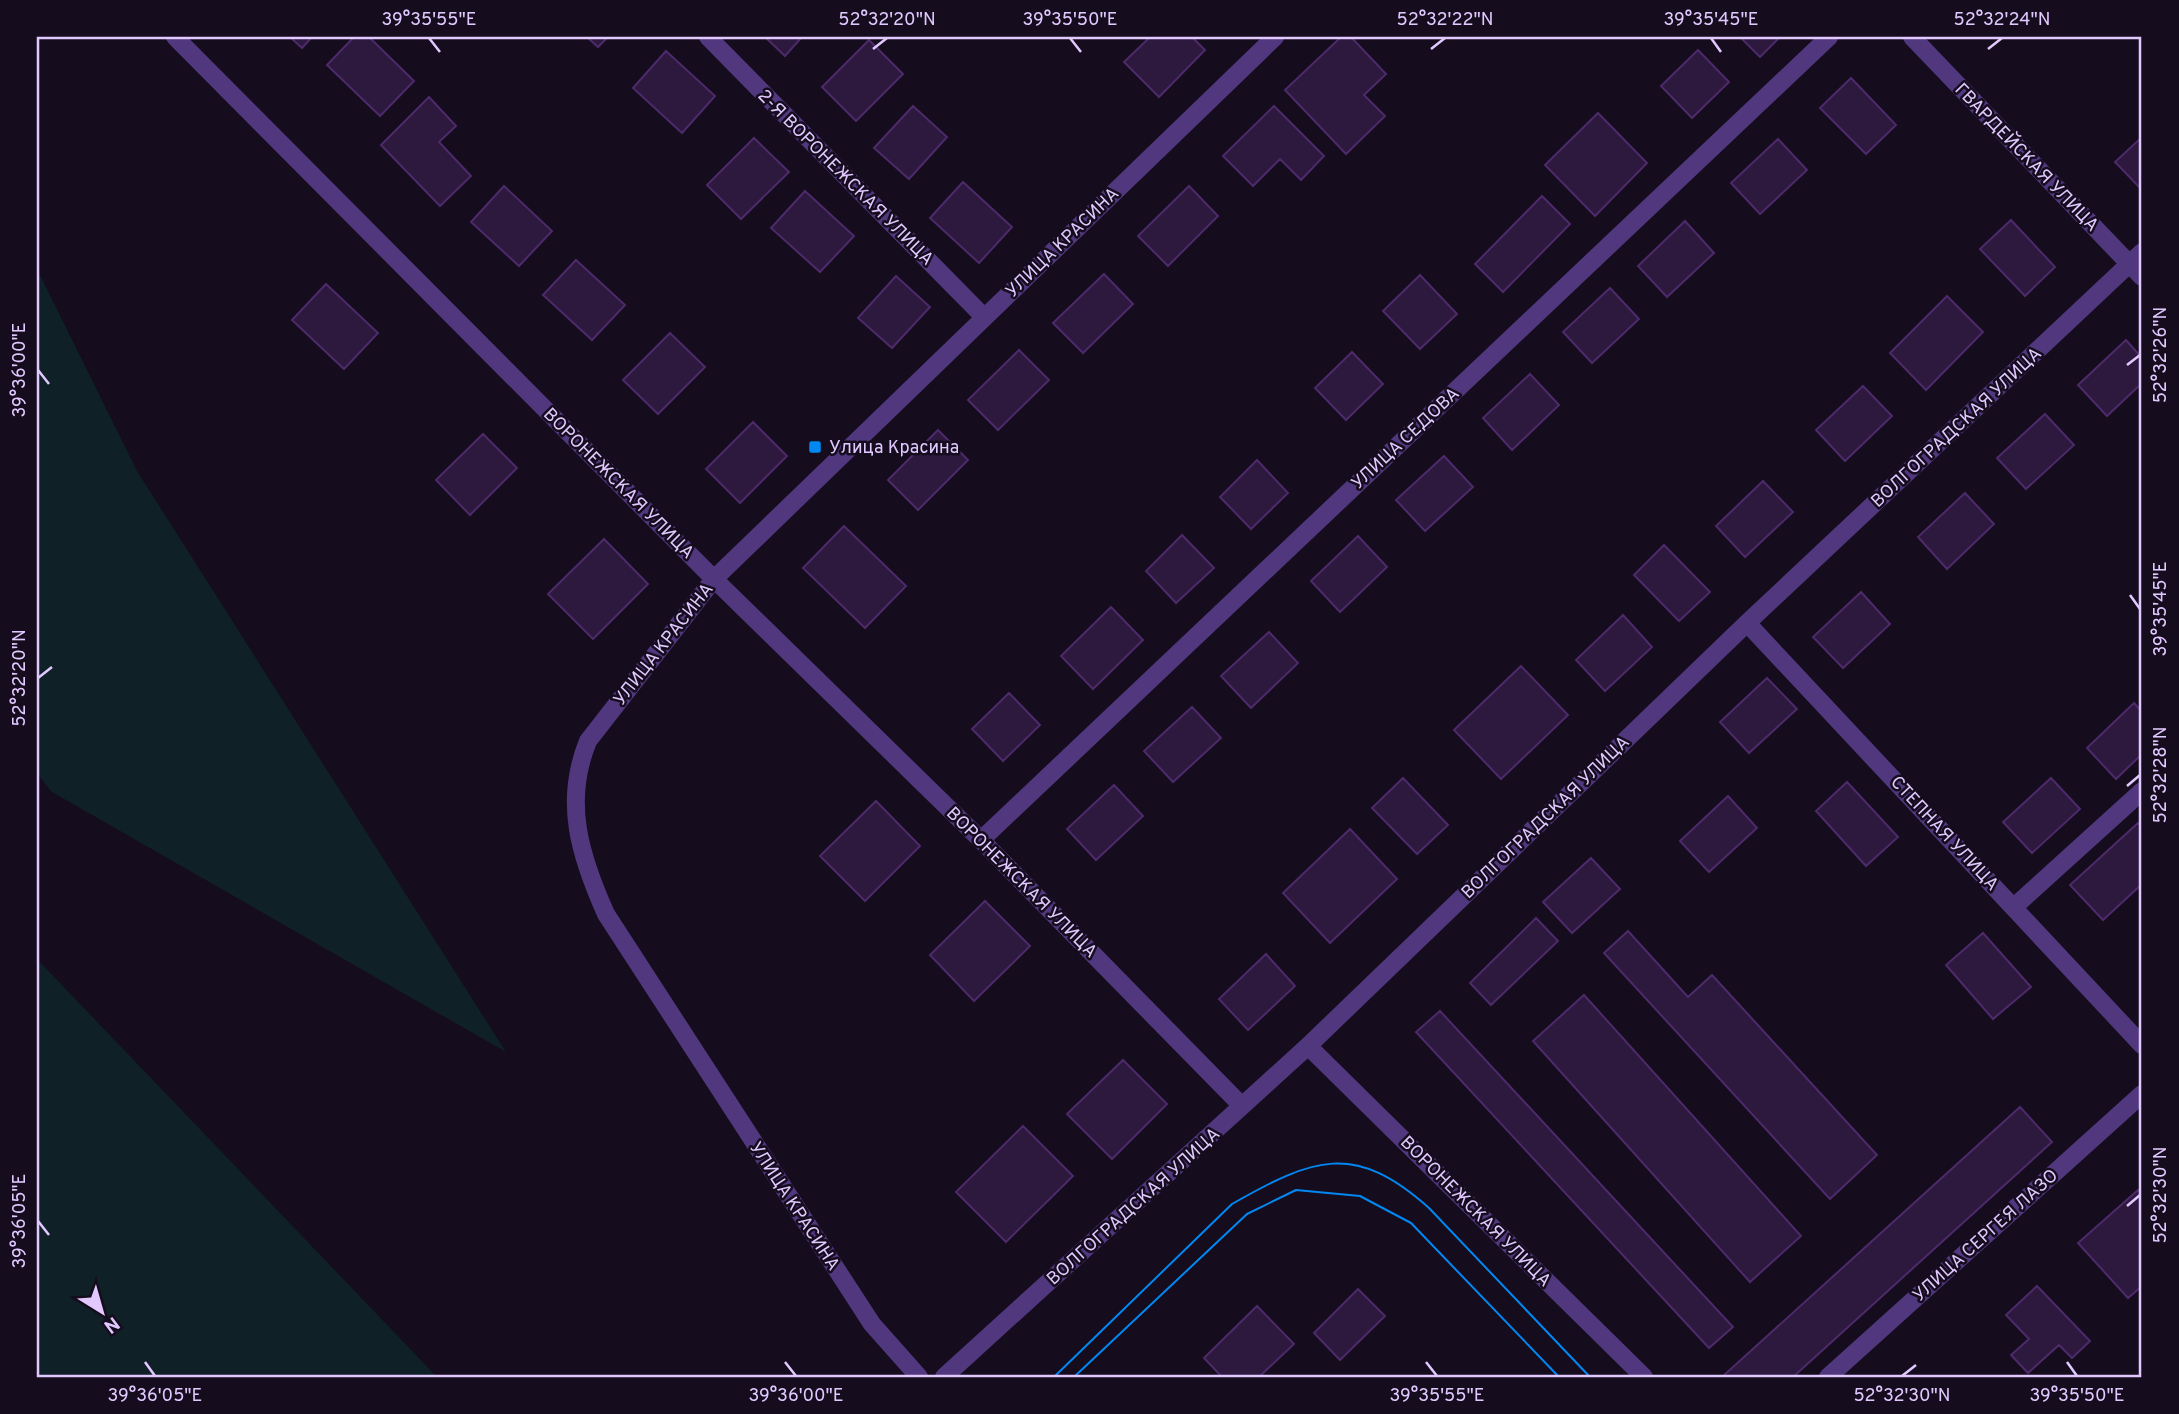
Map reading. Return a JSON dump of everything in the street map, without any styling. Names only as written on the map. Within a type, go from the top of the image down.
[{"type":"street","name":"ВОРОНЕЖСКАЯ УЛИЦА","points":[[175,37],[714,579],[981,840],[1242,1106]]},
{"type":"street","name":"2-Я ВОРОНЕЖСКАЯ УЛИЦА","points":[[708,37],[985,317]]},
{"type":"street","name":"УЛИЦА КРАСИНА","points":[[919,1377],[872,1324],[613,926],[591,882],[582,852],[575,814],[579,763],[588,741],[714,579],[1274,37]]},
{"type":"street","name":"УЛИЦА СЕДОВА","points":[[981,840],[1829,37]]},
{"type":"street","name":"ГВАРДЕЙСКАЯ УЛИЦА","points":[[1912,37],[2138,264]]},
{"type":"street","name":"ВОЛГОГРАДСКАЯ УЛИЦА","points":[[944,1377],[1308,1046],[1747,623],[2138,264]]},
{"type":"street","name":"СТЕПНАЯ УЛИЦА","points":[[1747,623],[2142,1045]]},
{"type":"street","points":[[2014,907],[2142,792]]},
{"type":"street","name":"ВОРОНЕЖСКАЯ УЛИЦА","points":[[1308,1046],[1644,1377]]},
{"type":"street","name":"УЛИЦА СЕРГЕЯ ЛАЗО","points":[[1828,1377],[2142,1094]]},
{"type":"shaded area","points":[[37,269],[137,471],[506,1052],[52,792],[37,774]]},
{"type":"shaded area","points":[[37,959],[437,1377],[37,1377]]},
{"type":"building","points":[[290,37],[312,37],[302,48]]},
{"type":"building","points":[[354,37],[369,37],[414,81],[380,116],[327,65]]},
{"type":"building","points":[[587,37],[608,37],[598,47]]},
{"type":"building","points":[[765,37],[802,37],[785,56]]},
{"type":"building","points":[[1150,37],[1192,37],[1205,50],[1159,97],[1124,62]]},
{"type":"building","points":[[1341,37],[1351,37],[1386,74],[1364,95],[1385,116],[1346,154],[1285,90]]},
{"type":"building","points":[[1740,37],[1780,37],[1760,57]]},
{"type":"building","points":[[869,40],[903,74],[856,121],[822,87]]},
{"type":"building","points":[[1698,50],[1729,82],[1692,118],[1661,86]]},
{"type":"building","points":[[666,51],[715,96],[682,133],[633,88]]},
{"type":"building","points":[[1851,78],[1896,125],[1866,154],[1820,108]]},
{"type":"building","points":[[429,97],[456,126],[439,142],[471,176],[440,206],[381,145]]},
{"type":"building","points":[[913,106],[947,137],[909,179],[874,148]]},
{"type":"building","points":[[1274,106],[1324,156],[1301,180],[1280,159],[1253,186],[1223,156]]},
{"type":"building","points":[[1598,113],[1647,163],[1595,216],[1545,165]]},
{"type":"building","points":[[2142,137],[2142,190],[2115,162]]},
{"type":"building","points":[[754,138],[789,172],[741,219],[707,185]]},
{"type":"building","points":[[1778,139],[1807,170],[1760,214],[1731,183]]},
{"type":"building","points":[[963,182],[1012,227],[979,263],[930,218]]},
{"type":"building","points":[[504,186],[552,231],[519,266],[471,222]]},
{"type":"building","points":[[1189,186],[1218,216],[1168,266],[1138,236]]},
{"type":"building","points":[[805,191],[854,236],[820,272],[771,228]]},
{"type":"building","points":[[1542,196],[1570,224],[1503,292],[1475,264]]},
{"type":"building","points":[[2011,220],[2055,267],[2025,296],[1980,249]]},
{"type":"building","points":[[1685,221],[1714,253],[1667,297],[1638,266]]},
{"type":"building","points":[[576,260],[625,305],[592,340],[543,295]]},
{"type":"building","points":[[1104,274],[1133,304],[1083,353],[1053,323]]},
{"type":"building","points":[[1420,275],[1457,314],[1420,349],[1383,311]]},
{"type":"building","points":[[896,276],[930,307],[892,348],[858,318]]},
{"type":"building","points":[[326,284],[378,333],[344,369],[292,320]]},
{"type":"building","points":[[1610,288],[1639,319],[1592,363],[1563,332]]},
{"type":"building","points":[[1947,296],[1983,332],[1926,390],[1890,353]]},
{"type":"building","points":[[670,333],[705,367],[658,414],[623,380]]},
{"type":"building","points":[[2126,340],[2142,358],[2142,383],[2107,416],[2078,385]]},
{"type":"building","points":[[1019,350],[1049,380],[998,430],[968,400]]},
{"type":"building","points":[[1352,352],[1383,384],[1346,420],[1315,388]]},
{"type":"building","points":[[1530,374],[1559,405],[1512,450],[1483,418]]},
{"type":"building","points":[[1863,386],[1892,416],[1845,461],[1816,430]]},
{"type":"building","points":[[2045,414],[2074,445],[2026,489],[1997,458]]},
{"type":"building","points":[[753,422],[787,456],[740,503],[706,469]]},
{"type":"building","points":[[938,430],[968,460],[918,510],[888,480]]},
{"type":"building","points":[[483,434],[517,468],[470,515],[436,480]]},
{"type":"building","points":[[1444,456],[1473,487],[1425,531],[1396,500]]},
{"type":"building","points":[[1257,460],[1288,493],[1251,529],[1220,497]]},
{"type":"building","points":[[1763,481],[1793,512],[1745,557],[1716,526]]},
{"type":"building","points":[[1965,493],[1994,524],[1947,569],[1918,537]]},
{"type":"building","points":[[844,526],[906,586],[865,628],[803,568]]},
{"type":"building","points":[[1182,535],[1214,568],[1176,603],[1146,571]]},
{"type":"building","points":[[1358,536],[1387,567],[1340,612],[1311,581]]},
{"type":"building","points":[[604,539],[648,584],[593,639],[548,594]]},
{"type":"building","points":[[1664,545],[1710,592],[1679,621],[1634,575]]},
{"type":"building","points":[[1861,592],[1890,624],[1843,668],[1813,637]]},
{"type":"building","points":[[1111,607],[1143,640],[1093,689],[1061,656]]},
{"type":"building","points":[[1623,615],[1652,647],[1605,691],[1576,660]]},
{"type":"building","points":[[1269,632],[1298,663],[1251,708],[1221,676]]},
{"type":"building","points":[[1521,666],[1568,715],[1501,779],[1454,730]]},
{"type":"building","points":[[1767,678],[1797,709],[1749,753],[1720,722]]},
{"type":"building","points":[[1009,693],[1040,725],[1003,761],[972,729]]},
{"type":"building","points":[[2134,703],[2142,712],[2142,754],[2116,779],[2087,748]]},
{"type":"building","points":[[1192,707],[1221,738],[1173,782],[1144,751]]},
{"type":"building","points":[[1403,778],[1448,825],[1417,854],[1372,808]]},
{"type":"building","points":[[2051,778],[2080,809],[2032,853],[2003,822]]},
{"type":"building","points":[[1847,782],[1898,837],[1866,866],[1816,811]]},
{"type":"building","points":[[1114,785],[1143,816],[1096,860],[1067,829]]},
{"type":"building","points":[[1728,796],[1757,828],[1709,872],[1680,841]]},
{"type":"building","points":[[876,801],[920,846],[865,901],[820,856]]},
{"type":"building","points":[[2138,823],[2142,827],[2142,884],[2103,920],[2070,885]]},
{"type":"building","points":[[1350,829],[1397,879],[1330,943],[1283,893]]},
{"type":"building","points":[[1591,858],[1620,889],[1572,933],[1543,902]]},
{"type":"building","points":[[985,901],[1030,946],[974,1001],[930,955]]},
{"type":"building","points":[[1536,918],[1558,941],[1491,1005],[1470,983]]},
{"type":"building","points":[[1628,931],[1688,997],[1712,975],[1877,1155],[1830,1199],[1604,953]]},
{"type":"building","points":[[1983,933],[2031,987],[1993,1019],[1946,965]]},
{"type":"building","points":[[1266,954],[1295,986],[1248,1030],[1219,999]]},
{"type":"building","points":[[1584,995],[1801,1236],[1750,1282],[1533,1041]]},
{"type":"building","points":[[1440,1011],[1733,1327],[1709,1348],[1416,1032]]},
{"type":"building","points":[[1123,1060],[1167,1104],[1112,1159],[1067,1114]]},
{"type":"building","points":[[2020,1107],[2052,1142],[1793,1377],[1722,1377]]},
{"type":"building","points":[[1023,1126],[1073,1176],[1006,1242],[956,1192]]},
{"type":"building","points":[[2138,1190],[2142,1195],[2142,1286],[2128,1298],[2078,1243]]},
{"type":"building","points":[[2037,1286],[2090,1341],[2072,1358],[2059,1345],[2028,1373],[2011,1355],[2029,1339],[2006,1315]]},
{"type":"building","points":[[1358,1289],[1385,1316],[1340,1360],[1314,1333]]},
{"type":"building","points":[[1257,1306],[1294,1344],[1259,1377],[1222,1377],[1204,1358]]},
{"type":"tram line","points":[[1054,1377],[1232,1204],[1286,1176],[1310,1167],[1333,1164],[1355,1165],[1378,1173],[1429,1208],[1590,1377]]},
{"type":"tram line","points":[[1074,1377],[1247,1214],[1296,1190],[1360,1196],[1411,1223],[1559,1377]]},
{"type":"place","name":"Улица Красина","points":[[815,447]]}]
